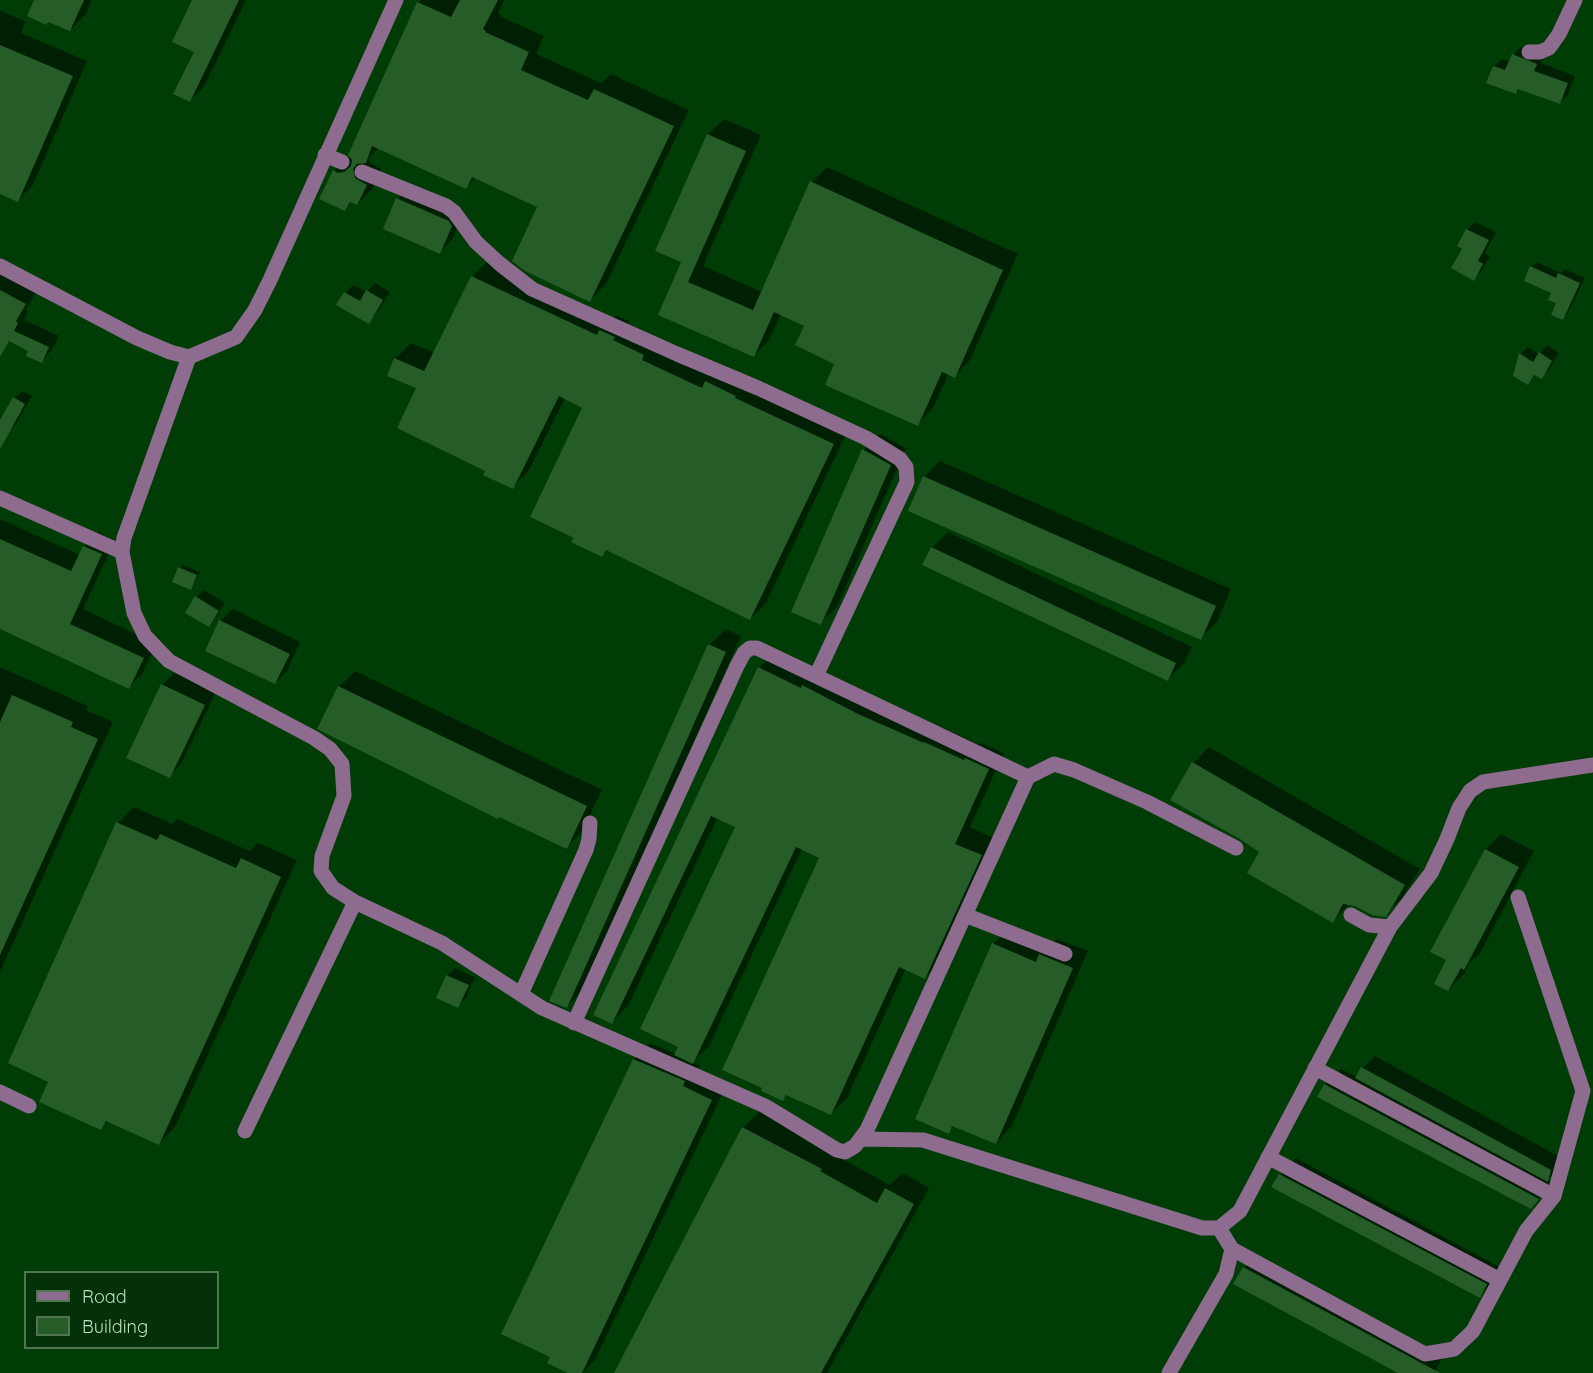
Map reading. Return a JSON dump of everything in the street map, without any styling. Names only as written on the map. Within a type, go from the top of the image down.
[{"type":"street","points":[[0,266],[137,338],[189,357],[236,337],[255,310],[396,0]]},
{"type":"street","points":[[1529,52],[1540,52],[1549,48],[1559,34],[1575,0]]},
{"type":"street","points":[[325,155],[342,162]]},
{"type":"street","points":[[362,172],[446,206],[454,212],[476,242],[532,289],[758,388],[866,438],[900,459],[906,467],[907,482],[816,676]]},
{"type":"street","points":[[189,357],[124,538],[122,552],[134,613],[145,636],[169,661],[314,738],[330,749],[342,764],[344,796],[322,856],[321,871],[333,888],[355,902],[442,943],[521,994],[574,1023],[683,1068],[765,1106],[837,1150],[845,1152],[855,1146],[867,1130],[1028,777],[1054,764],[1074,770],[1147,802],[1236,848]]},
{"type":"street","points":[[0,498],[122,552]]},
{"type":"street","points":[[574,1023],[744,653],[750,648],[757,648],[1028,777]]},
{"type":"street","points":[[861,1139],[923,1140],[1202,1228],[1219,1228],[1240,1211],[1389,927],[1431,873],[1459,808],[1470,791],[1483,782],[1593,765]]},
{"type":"street","points":[[521,994],[586,850],[590,824]]},
{"type":"street","points":[[1219,1228],[1232,1249],[1425,1354],[1454,1348],[1473,1331],[1526,1232],[1554,1196],[1583,1091],[1518,897]]},
{"type":"street","points":[[245,1131],[355,902]]},
{"type":"street","points":[[965,915],[1065,954]]},
{"type":"street","points":[[1351,915],[1369,925],[1389,927]]},
{"type":"street","points":[[1315,1068],[1554,1196]]},
{"type":"street","points":[[0,1092],[29,1106]]},
{"type":"street","points":[[1268,1158],[1500,1280]]},
{"type":"street","points":[[1169,1373],[1226,1274],[1232,1249]]},
{"type":"building","points":[[34,0],[84,0],[70,31],[48,22],[46,25],[27,16]]},
{"type":"building","points":[[192,0],[239,0],[190,102],[173,94],[194,52],[172,42]]},
{"type":"building","points":[[460,0],[498,0],[483,29],[529,52],[521,70],[588,100],[594,89],[674,126],[590,302],[525,271],[512,261],[537,207],[472,177],[466,189],[372,146],[366,163],[357,164],[353,169],[355,178],[367,185],[357,205],[350,202],[345,211],[319,199],[333,170],[338,173],[344,172],[351,166],[352,160],[348,155],[417,2],[451,17]]},
{"type":"building","points":[[0,45],[73,76],[18,202],[0,194]]},
{"type":"building","points":[[1512,54],[1537,64],[1534,71],[1568,83],[1560,104],[1518,89],[1516,94],[1486,83],[1493,66],[1505,70]]},
{"type":"building","points":[[707,134],[746,151],[688,282],[753,310],[810,181],[1003,270],[955,378],[942,372],[918,426],[825,385],[834,364],[795,345],[804,326],[774,312],[754,357],[658,315],[681,262],[655,251]]},
{"type":"building","points":[[396,198],[449,221],[452,226],[440,254],[383,229]]},
{"type":"building","points":[[1466,229],[1489,240],[1478,261],[1483,264],[1474,281],[1451,268],[1462,249],[1457,246]]},
{"type":"building","points":[[1530,266],[1556,278],[1558,273],[1580,283],[1563,320],[1551,315],[1556,303],[1548,300],[1551,293],[1524,281]]},
{"type":"building","points":[[471,276],[597,335],[599,330],[615,337],[613,340],[644,355],[642,360],[702,388],[705,381],[736,396],[735,398],[834,444],[750,620],[606,550],[602,557],[571,542],[574,538],[530,517],[582,408],[559,396],[513,489],[483,475],[485,471],[397,428],[416,388],[387,376],[394,358],[424,371]]},
{"type":"building","points":[[0,290],[26,304],[16,321],[18,323],[14,331],[49,347],[42,363],[26,356],[28,351],[9,341],[0,357]]},
{"type":"building","points":[[366,290],[383,300],[369,324],[336,305],[344,292],[360,301]]},
{"type":"building","points":[[1539,352],[1552,361],[1542,379],[1534,375],[1528,385],[1513,376],[1519,353],[1533,362]]},
{"type":"building","points":[[13,397],[25,404],[0,449],[0,420]]},
{"type":"building","points":[[862,449],[891,465],[821,625],[791,612]]},
{"type":"building","points":[[923,476],[1216,606],[1201,640],[908,511]]},
{"type":"building","points":[[0,539],[71,571],[83,546],[102,554],[70,624],[144,658],[129,689],[0,629]]},
{"type":"building","points":[[931,547],[1176,663],[1168,681],[922,565]]},
{"type":"building","points":[[178,567],[197,575],[191,590],[172,582]]},
{"type":"building","points":[[195,596],[219,611],[209,627],[185,613]]},
{"type":"building","points":[[219,620],[290,654],[275,684],[205,651]]},
{"type":"building","points":[[708,644],[726,652],[567,1008],[549,1001]]},
{"type":"building","points":[[758,667],[801,688],[802,685],[858,714],[989,769],[955,844],[982,855],[925,979],[899,967],[831,1115],[786,1095],[783,1101],[761,1091],[762,1088],[722,1070],[819,858],[796,847],[693,1064],[674,1055],[678,1047],[640,1029],[735,827],[711,816],[612,1024],[593,1015]]},
{"type":"building","points":[[161,684],[205,705],[170,778],[126,758]]},
{"type":"building","points":[[338,686],[587,806],[567,849],[499,817],[498,819],[317,729]]},
{"type":"building","points":[[12,695],[73,722],[71,727],[98,739],[0,955],[0,722]]},
{"type":"building","points":[[1192,762],[1405,885],[1386,917],[1372,915],[1355,906],[1343,904],[1333,923],[1247,873],[1259,852],[1170,800]]},
{"type":"building","points":[[116,822],[157,840],[160,834],[236,868],[241,858],[281,877],[159,1145],[106,1121],[101,1130],[39,1102],[48,1082],[8,1063]]},
{"type":"building","points":[[1485,849],[1519,867],[1464,970],[1461,968],[1448,991],[1434,984],[1446,960],[1430,952]]},
{"type":"building","points":[[992,943],[1036,962],[1039,954],[1073,968],[996,1144],[952,1126],[949,1134],[915,1119]]},
{"type":"building","points":[[446,975],[469,985],[458,1008],[436,998]]},
{"type":"building","points":[[633,1059],[685,1081],[683,1086],[712,1100],[582,1373],[568,1373],[547,1363],[550,1357],[501,1334]]},
{"type":"building","points":[[1361,1067],[1551,1170],[1548,1182],[1355,1078]]},
{"type":"building","points":[[1324,1084],[1539,1199],[1531,1209],[1317,1097]]},
{"type":"building","points":[[742,1127],[822,1169],[820,1171],[877,1203],[885,1188],[914,1204],[821,1373],[614,1373]]},
{"type":"building","points":[[1279,1174],[1487,1284],[1480,1298],[1271,1187]]},
{"type":"building","points":[[1243,1267],[1440,1373],[1398,1373],[1233,1284]]}]
